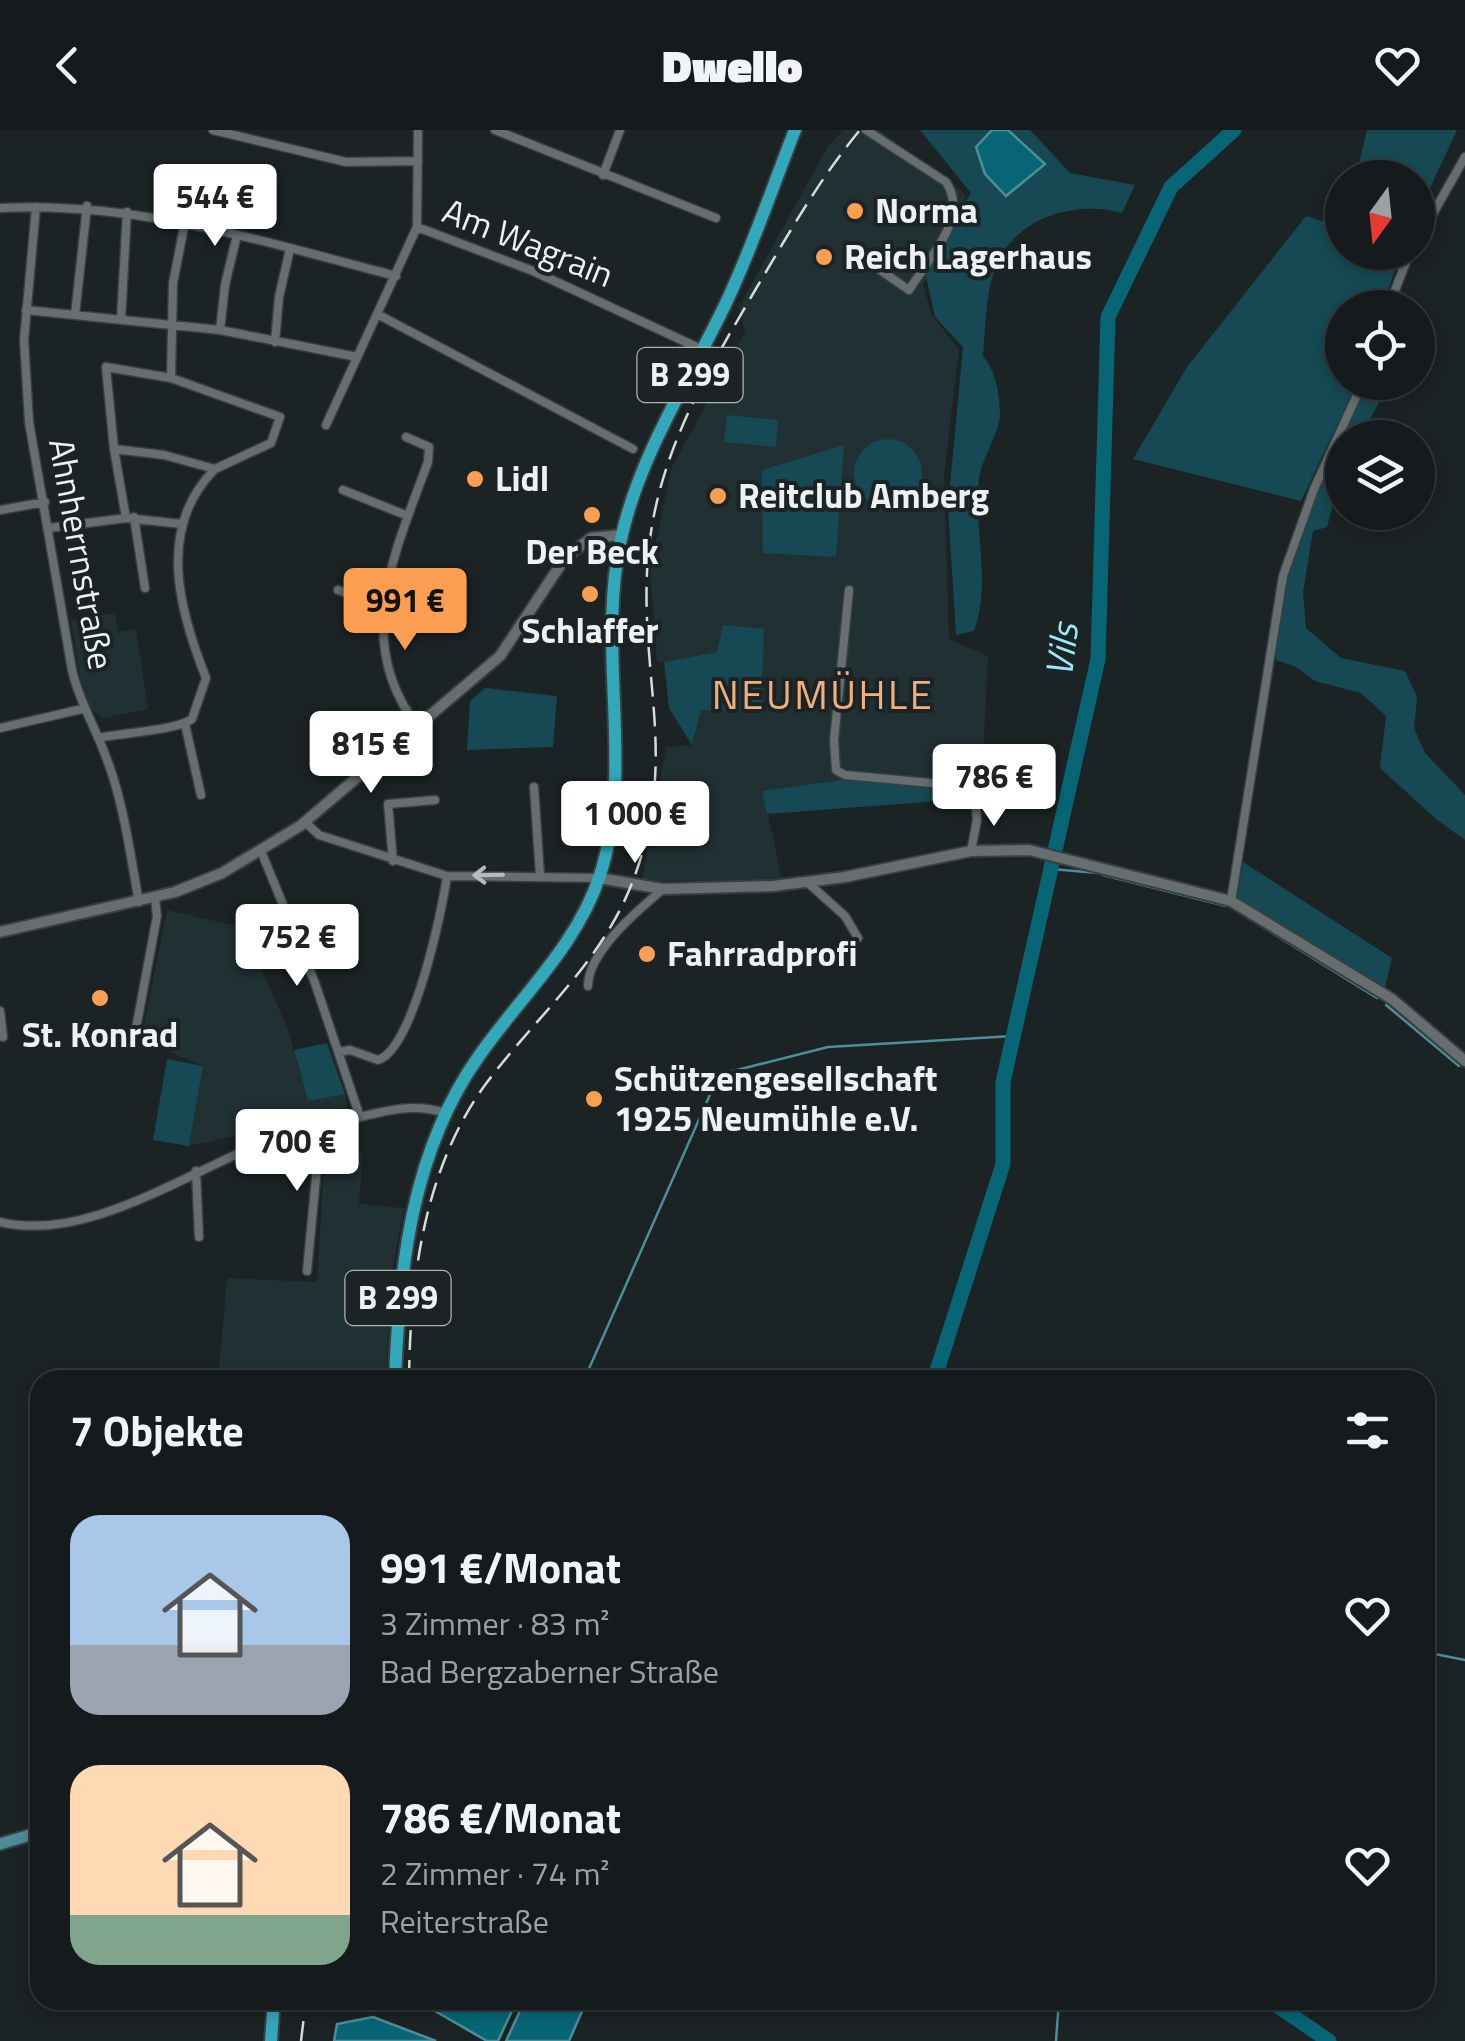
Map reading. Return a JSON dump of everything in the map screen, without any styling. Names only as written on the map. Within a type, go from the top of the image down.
[{"type":"main road","name":"B 299","points":[[396,1370],[398,1300],[411,1216],[446,1114],[478,1057],[560,952],[599,878],[614,794],[609,629],[621,535],[654,449],[703,350],[796,130]]},
{"type":"main road","points":[[0,1844],[30,1837]]},
{"type":"main road","points":[[271,2041],[273,2010]]},
{"type":"street","points":[[214,130],[346,162],[418,160]]},
{"type":"street","points":[[418,130],[418,227]]},
{"type":"street","points":[[495,130],[716,218]]},
{"type":"street","points":[[603,174],[620,130]]},
{"type":"street","points":[[851,250],[909,290],[956,213],[956,202],[946,182],[866,130]]},
{"type":"street","points":[[1435,210],[1465,157]]},
{"type":"street","points":[[75,315],[87,206]]},
{"type":"street","points":[[0,208],[87,206],[185,222],[396,276]]},
{"type":"street","name":"Ahnherrnstraße","points":[[36,207],[26,310],[29,422],[82,708],[98,738],[118,796],[139,902]]},
{"type":"street","points":[[121,320],[126,212]]},
{"type":"street","points":[[171,378],[173,283],[185,222]]},
{"type":"street","name":"Am Wagrain","points":[[326,425],[418,227],[533,270],[703,350]]},
{"type":"street","points":[[220,330],[224,285],[237,235]]},
{"type":"street","points":[[275,342],[278,297],[290,249]]},
{"type":"street","points":[[26,310],[220,330],[356,358]]},
{"type":"street","points":[[377,314],[633,449]]},
{"type":"street","points":[[98,738],[143,728],[155,731],[192,720],[206,678],[183,620],[177,571],[182,524],[200,484],[216,469],[271,443],[280,417],[171,378],[106,367],[114,449],[145,588]]},
{"type":"street","points":[[1231,902],[1282,576],[1314,488],[1355,400]]},
{"type":"street","points":[[406,437],[429,448],[382,606],[381,631],[398,702],[418,728]]},
{"type":"street","points":[[114,449],[164,455],[216,469]]},
{"type":"street","points":[[343,490],[408,516]]},
{"type":"street","points":[[0,510],[45,502]]},
{"type":"street","points":[[50,528],[130,517],[182,524]]},
{"type":"street","points":[[0,932],[155,898],[222,873],[261,851],[305,822],[500,656],[565,558],[591,538],[621,535]]},
{"type":"street","points":[[338,590],[382,606]]},
{"type":"street","points":[[848,590],[834,740],[836,770],[845,776],[974,787],[977,820],[972,851]]},
{"type":"street","points":[[0,728],[82,708]]},
{"type":"street","points":[[185,724],[201,795]]},
{"type":"street","points":[[534,786],[540,875]]},
{"type":"street","points":[[393,861],[388,804],[436,800]]},
{"type":"street","points":[[305,822],[319,835],[447,876],[599,878],[663,889],[807,882],[972,851],[1029,850],[1231,902],[1392,998],[1465,1061]]},
{"type":"street","points":[[261,851],[360,1117]]},
{"type":"street","points":[[338,1052],[350,1050],[378,1060],[392,1050],[428,968],[447,876]]},
{"type":"street","points":[[807,882],[846,916],[858,938]]},
{"type":"street","points":[[588,986],[588,976],[623,924],[663,889]]},
{"type":"street","points":[[135,1034],[156,916],[155,898]]},
{"type":"street","points":[[0,1011],[2,1036]]},
{"type":"street","points":[[0,1222],[32,1229],[129,1203],[289,1133],[414,1105],[446,1114]]},
{"type":"street","points":[[307,1271],[321,1126]]},
{"type":"street","points":[[196,1171],[199,1237]]},
{"type":"shaded area","points":[[843,130],[879,130],[965,194],[965,212],[923,285],[931,314],[959,350],[944,475],[949,639],[988,656],[982,778],[964,789],[763,791],[782,880],[642,881],[666,747],[692,745],[701,710],[761,711],[717,652],[657,663],[650,570],[671,469],[745,332],[739,307],[828,146]]},
{"type":"shaded area","points":[[920,130],[1030,130],[1070,173],[1135,185],[1122,213],[1087,209],[1050,216],[1019,234],[997,264],[988,297],[983,356],[996,383],[1000,413],[979,479],[982,593],[974,631],[956,635],[948,507],[963,347],[935,317],[925,272],[971,193]]},
{"type":"shaded area","points":[[992,130],[1008,130],[1045,164],[1006,196],[985,174],[976,147]]},
{"type":"shaded area","points":[[1367,130],[1457,130],[1435,177],[1435,160],[1360,160]]},
{"type":"shaded area","points":[[1306,216],[1325,222],[1325,270],[1395,270],[1388,290],[1325,290],[1325,400],[1349,400],[1339,420],[1325,420],[1325,450],[1301,501],[1133,459],[1187,367]]},
{"type":"shaded area","points":[[1360,400],[1380,400],[1370,420],[1351,420]]},
{"type":"shaded area","points":[[727,415],[778,420],[776,447],[724,442]]},
{"type":"shaded area","points":[[888,439],[901,441],[912,449],[920,460],[920,486],[912,497],[901,505],[888,507],[875,505],[864,497],[856,486],[854,473],[856,460],[864,449],[875,441]]},
{"type":"shaded area","points":[[844,445],[836,557],[763,553],[762,470]]},
{"type":"shaded area","points":[[1325,477],[1325,528],[1313,531],[1303,593],[1306,628],[1341,658],[1405,671],[1417,697],[1414,728],[1425,753],[1465,795],[1465,840],[1380,768],[1386,716],[1361,693],[1315,681],[1296,667],[1276,660],[1281,601],[1306,519]]},
{"type":"shaded area","points":[[115,613],[118,632],[136,629],[148,709],[102,718],[84,702],[71,620]]},
{"type":"shaded area","points":[[723,625],[764,629],[761,711],[701,710],[692,745],[669,708],[664,662],[717,652]]},
{"type":"shaded area","points":[[485,688],[557,696],[553,747],[467,750],[470,701]]},
{"type":"shaded area","points":[[843,780],[964,789],[965,799],[767,814],[762,791]]},
{"type":"shaded area","points":[[1243,862],[1392,958],[1385,988],[1237,897]]},
{"type":"shaded area","points":[[167,910],[244,928],[288,1030],[308,1101],[345,1094],[347,1110],[189,1146],[203,1066],[141,1040]]},
{"type":"shaded area","points":[[327,1043],[345,1094],[308,1101],[294,1050]]},
{"type":"shaded area","points":[[167,1059],[203,1066],[189,1146],[153,1140]]},
{"type":"shaded area","points":[[325,1149],[363,1152],[359,1204],[404,1208],[392,1271],[387,1370],[219,1370],[227,1278],[317,1282]]},
{"type":"shaded area","points":[[433,2010],[512,2010],[498,2041],[487,2041]]},
{"type":"shaded area","points":[[520,2010],[583,2010],[569,2041],[506,2041]]},
{"type":"shaded area","points":[[373,2017],[436,2041],[334,2041],[337,2024]]},
{"type":"waterway","name":"Vils","points":[[937,1370],[1003,1164],[1003,1082],[1098,659],[1108,317],[1171,187],[1234,130]]},
{"type":"waterway","points":[[1051,869],[1098,873]]},
{"type":"waterway","points":[[1103,875],[1226,906]]},
{"type":"waterway","points":[[1234,909],[1377,998]]},
{"type":"waterway","points":[[1386,1005],[1459,1066]]},
{"type":"waterway","points":[[588,1370],[716,1081],[729,1072],[828,1047],[1013,1036]]},
{"type":"waterway","points":[[1435,1654],[1465,1660]]},
{"type":"waterway","points":[[1056,2041],[1058,2010]]},
{"type":"waterway","name":"Vils","points":[[1284,2010],[1329,2041]]},
{"type":"railway","points":[[409,1370],[417,1264],[434,1189],[448,1152],[485,1085],[605,936],[634,878],[647,836],[656,760],[647,572],[651,532],[670,458],[700,389],[737,321],[806,206],[860,130]]},
{"type":"railway","points":[[301,2041],[305,2010]]},
{"type":"place","name":"Norma","points":[[855,211]]},
{"type":"place","name":"Reich Lagerhaus","points":[[824,257]]},
{"type":"place","name":"Lidl","points":[[475,479]]},
{"type":"place","name":"Reitclub Amberg","points":[[718,496]]},
{"type":"place","name":"Der Beck","points":[[592,515]]},
{"type":"place","name":"Schlaffer","points":[[590,594]]},
{"type":"place","name":"Fahrradprofi","points":[[647,954]]},
{"type":"place","name":"St. Konrad","points":[[100,998]]},
{"type":"place","name":"Schützengesellschaft 1925 Neumühle e.V.","points":[[594,1099]]},
{"type":"district","name":"NEUMÜHLE","points":[[823,695]]}]
